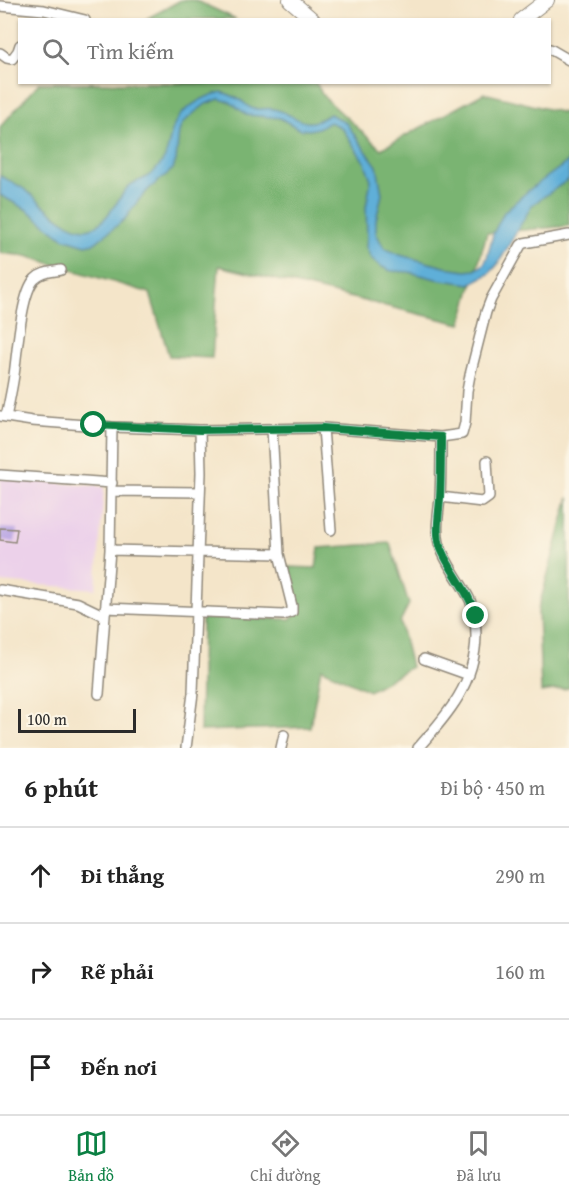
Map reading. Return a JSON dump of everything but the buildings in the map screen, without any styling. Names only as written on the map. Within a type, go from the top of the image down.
[{"type":"main road","points":[[290,0],[311,18]]},
{"type":"main road","points":[[524,18],[547,0]]},
{"type":"street","points":[[44,10],[47,0]]},
{"type":"street","points":[[0,6],[44,10],[77,18]]},
{"type":"street","points":[[28,18],[30,9]]},
{"type":"street","points":[[551,50],[569,60]]},
{"type":"street","points":[[0,53],[12,59],[18,51]]},
{"type":"street","points":[[61,270],[42,274],[33,280],[28,291],[20,324],[13,378],[3,416],[32,421],[112,427],[200,430],[323,428],[441,437],[462,434],[470,375],[486,312],[521,245],[530,241],[569,235]]},
{"type":"street","points":[[99,694],[110,550],[112,427]]},
{"type":"street","points":[[323,428],[331,530]]},
{"type":"street","points":[[0,590],[78,603],[105,612],[196,611],[283,615],[292,612],[279,554],[272,429]]},
{"type":"street","points":[[186,748],[193,693],[201,473],[200,430]]},
{"type":"street","points":[[418,748],[443,720],[459,696],[469,675],[475,650],[476,616],[469,598],[442,551],[436,527],[440,497],[441,437]]},
{"type":"street","points":[[440,497],[482,502],[487,500],[489,497],[486,461]]},
{"type":"street","points":[[0,475],[112,487],[200,492]]},
{"type":"street","points":[[110,550],[279,554]]},
{"type":"street","points":[[424,659],[469,675]]},
{"type":"street","points":[[281,748],[284,735]]},
{"type":"shaded area","points":[[0,478],[104,487],[96,589],[0,582]]},
{"type":"green space","points":[[181,0],[195,0],[234,18],[148,18]]},
{"type":"green space","points":[[38,84],[317,84],[324,97],[381,149],[484,93],[568,114],[569,226],[487,233],[461,324],[219,266],[212,358],[169,356],[150,293],[26,256],[0,253],[0,127]]},
{"type":"green space","points":[[569,497],[569,688],[541,692],[538,610]]},
{"type":"green space","points":[[390,543],[409,604],[400,622],[411,667],[369,691],[321,668],[310,727],[200,731],[202,618],[290,619],[298,612],[288,567],[316,568],[319,548]]},
{"type":"water","points":[[222,92],[236,97],[251,108],[274,109],[301,121],[313,122],[330,114],[346,123],[377,166],[382,194],[376,220],[376,233],[384,248],[400,255],[452,269],[475,270],[483,265],[493,234],[504,212],[529,190],[569,161],[569,179],[532,205],[498,264],[489,274],[470,284],[409,272],[391,271],[380,266],[371,258],[366,247],[366,207],[371,180],[365,163],[342,128],[330,122],[318,128],[299,129],[280,118],[247,115],[230,102],[219,99],[206,104],[182,124],[173,169],[149,189],[125,219],[95,243],[86,245],[63,238],[27,210],[0,195],[0,176],[24,189],[69,224],[85,229],[95,226],[108,215],[127,188],[148,176],[160,164],[166,155],[176,121],[186,109],[200,100]]},
{"type":"route","points":[[94,425],[200,430],[323,428],[441,437],[440,497],[436,527],[442,551],[469,598],[476,616]]}]
